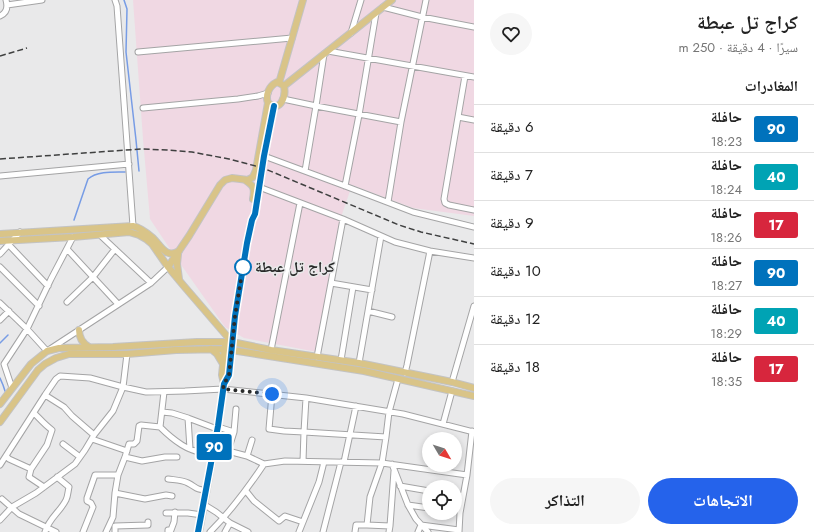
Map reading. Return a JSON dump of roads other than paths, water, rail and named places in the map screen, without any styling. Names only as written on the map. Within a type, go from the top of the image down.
[{"type":"main road","points":[[271,105],[280,104],[283,99],[284,92],[281,84],[303,0]]},
{"type":"main road","points":[[252,220],[255,215],[271,105],[267,100],[268,93],[272,85],[275,83],[281,84],[326,53],[392,0]]},
{"type":"main road","points":[[168,267],[194,229],[220,185],[232,178],[245,180],[251,179],[256,173],[271,105]]},
{"type":"main road","points":[[198,532],[218,428],[224,386],[229,375],[229,342],[252,220],[254,192],[252,186],[245,180]]},
{"type":"main road","points":[[0,234],[134,226],[138,227],[183,286],[229,342]]},
{"type":"main road","points":[[0,242],[129,232],[144,234],[155,241],[165,252],[171,254],[179,251]]},
{"type":"main road","points":[[179,251],[177,269],[183,286]]},
{"type":"main road","points":[[79,330],[81,340],[89,347]]},
{"type":"main road","points":[[0,404],[3,396],[12,388],[30,364],[47,351],[59,348],[113,347],[197,342],[229,342],[318,358],[359,363],[474,388]]},
{"type":"main road","points":[[176,343],[176,350]]},
{"type":"main road","points":[[211,349],[217,354],[223,364]]},
{"type":"main road","points":[[0,422],[38,370],[56,358],[69,354],[127,354],[176,350],[228,350],[364,371],[474,396]]},
{"type":"main road","points":[[224,386],[222,378],[223,364],[228,350]]},
{"type":"street","points":[[0,16],[5,14],[7,2],[40,0]]},
{"type":"street","points":[[115,0],[117,6],[134,226]]},
{"type":"street","points":[[351,33],[361,0]]},
{"type":"street","points":[[388,202],[412,66],[426,0]]},
{"type":"street","points":[[383,7],[422,17],[474,27]]},
{"type":"street","points":[[345,186],[359,115],[376,13]]},
{"type":"street","points":[[138,52],[292,38]]},
{"type":"street","points":[[305,171],[326,53],[474,77]]},
{"type":"street","points":[[465,76],[444,199],[445,203],[449,205],[474,210]]},
{"type":"street","points":[[143,108],[238,99],[268,93]]},
{"type":"street","points":[[283,99],[359,115],[402,122]]},
{"type":"street","points":[[458,117],[474,120]]},
{"type":"street","points":[[264,156],[413,212],[474,227]]},
{"type":"street","points":[[0,176],[129,164]]},
{"type":"street","points":[[259,187],[344,219],[395,242],[430,251],[474,258]]},
{"type":"street","points":[[271,350],[300,203]]},
{"type":"street","points":[[318,358],[330,283],[344,219]]},
{"type":"street","points":[[0,254],[20,232]]},
{"type":"street","points":[[100,234],[151,283]]},
{"type":"street","points":[[359,363],[381,236]]},
{"type":"street","points":[[12,388],[4,364],[28,329],[73,237]]},
{"type":"street","points":[[11,242],[48,286]]},
{"type":"street","points":[[66,249],[118,304]]},
{"type":"street","points":[[67,302],[93,277],[115,249]]},
{"type":"street","points":[[405,373],[430,251]]},
{"type":"street","points":[[0,267],[39,306]]},
{"type":"street","points":[[0,303],[28,329],[47,351],[151,283],[168,267]]},
{"type":"street","points":[[330,283],[372,290]]},
{"type":"street","points":[[340,360],[353,287]]},
{"type":"street","points":[[452,382],[474,306]]},
{"type":"street","points":[[0,320],[9,311]]},
{"type":"street","points":[[368,311],[392,317]]},
{"type":"street","points":[[0,520],[12,507],[44,487],[75,464],[113,411],[123,388],[127,354]]},
{"type":"street","points":[[0,465],[45,395],[56,379],[60,376],[90,378],[123,388],[146,392],[164,392],[224,386],[356,406],[473,431],[462,499]]},
{"type":"street","points":[[367,525],[370,497],[382,463],[389,412],[398,379]]},
{"type":"street","points":[[443,424],[452,391]]},
{"type":"street","points":[[160,427],[164,392]]},
{"type":"street","points":[[272,394],[269,429],[386,437]]},
{"type":"street","points":[[45,395],[64,407],[93,437],[127,451]]},
{"type":"street","points":[[303,461],[306,398]]},
{"type":"street","points":[[323,532],[343,462],[356,406]]},
{"type":"street","points":[[106,532],[113,517],[118,475],[129,444],[134,444],[137,441],[139,426],[160,427],[183,446],[213,455],[226,457],[234,432],[236,409]]},
{"type":"street","points":[[162,412],[172,413],[234,432]]},
{"type":"street","points":[[34,414],[52,430],[47,445],[31,469],[29,477],[44,487]]},
{"type":"street","points":[[188,418],[190,449]]},
{"type":"street","points":[[247,456],[252,440]]},
{"type":"street","points":[[62,444],[80,457]]},
{"type":"street","points":[[228,451],[247,456],[264,464],[285,461],[382,463],[393,467],[466,475]]},
{"type":"street","points":[[6,456],[9,459],[31,469]]},
{"type":"street","points":[[125,457],[142,461],[165,457],[178,457]]},
{"type":"street","points":[[299,532],[319,482],[324,462]]},
{"type":"street","points":[[210,532],[224,518],[246,491],[264,464]]},
{"type":"street","points":[[393,467],[408,505],[416,519],[428,532]]},
{"type":"street","points":[[355,532],[356,525],[367,525],[390,529],[393,467]]},
{"type":"street","points":[[83,532],[92,507],[91,503],[87,501],[87,498],[95,475],[118,475]]},
{"type":"street","points":[[46,530],[52,518],[66,500],[69,488],[57,477]]},
{"type":"street","points":[[168,479],[189,483],[198,490],[206,490]]},
{"type":"street","points":[[400,486],[422,490]]},
{"type":"street","points":[[246,491],[254,501],[279,521],[285,516],[303,522]]},
{"type":"street","points":[[115,493],[145,499],[172,496]]},
{"type":"street","points":[[2,500],[19,514],[46,530],[56,532]]},
{"type":"street","points":[[203,504],[230,522],[237,530],[248,532]]},
{"type":"street","points":[[408,505],[422,507]]},
{"type":"street","points":[[168,532],[168,530],[171,530],[172,528],[175,512]]},
{"type":"street","points":[[166,513],[175,512],[202,515]]},
{"type":"street","points":[[421,525],[459,531],[458,520]]},
{"type":"street","points":[[115,532],[115,526],[148,525],[148,522]]},
{"type":"street","points":[[225,532],[230,522]]},
{"type":"street","points":[[418,532],[421,525]]},
{"type":"waterway","points":[[124,0],[127,9],[126,52],[139,171]]},
{"type":"waterway","points":[[74,220],[88,179],[100,173],[125,172]]},
{"type":"waterway","points":[[0,343],[8,335]]},
{"type":"waterway","points":[[0,378],[5,391]]},
{"type":"railway","points":[[0,56],[27,48]]},
{"type":"railway","points":[[0,159],[141,149],[192,152],[229,159],[263,168],[399,225],[421,232],[474,244]]},
{"type":"place","name":"كراج تل عبطة","points":[[243,267]]}]
